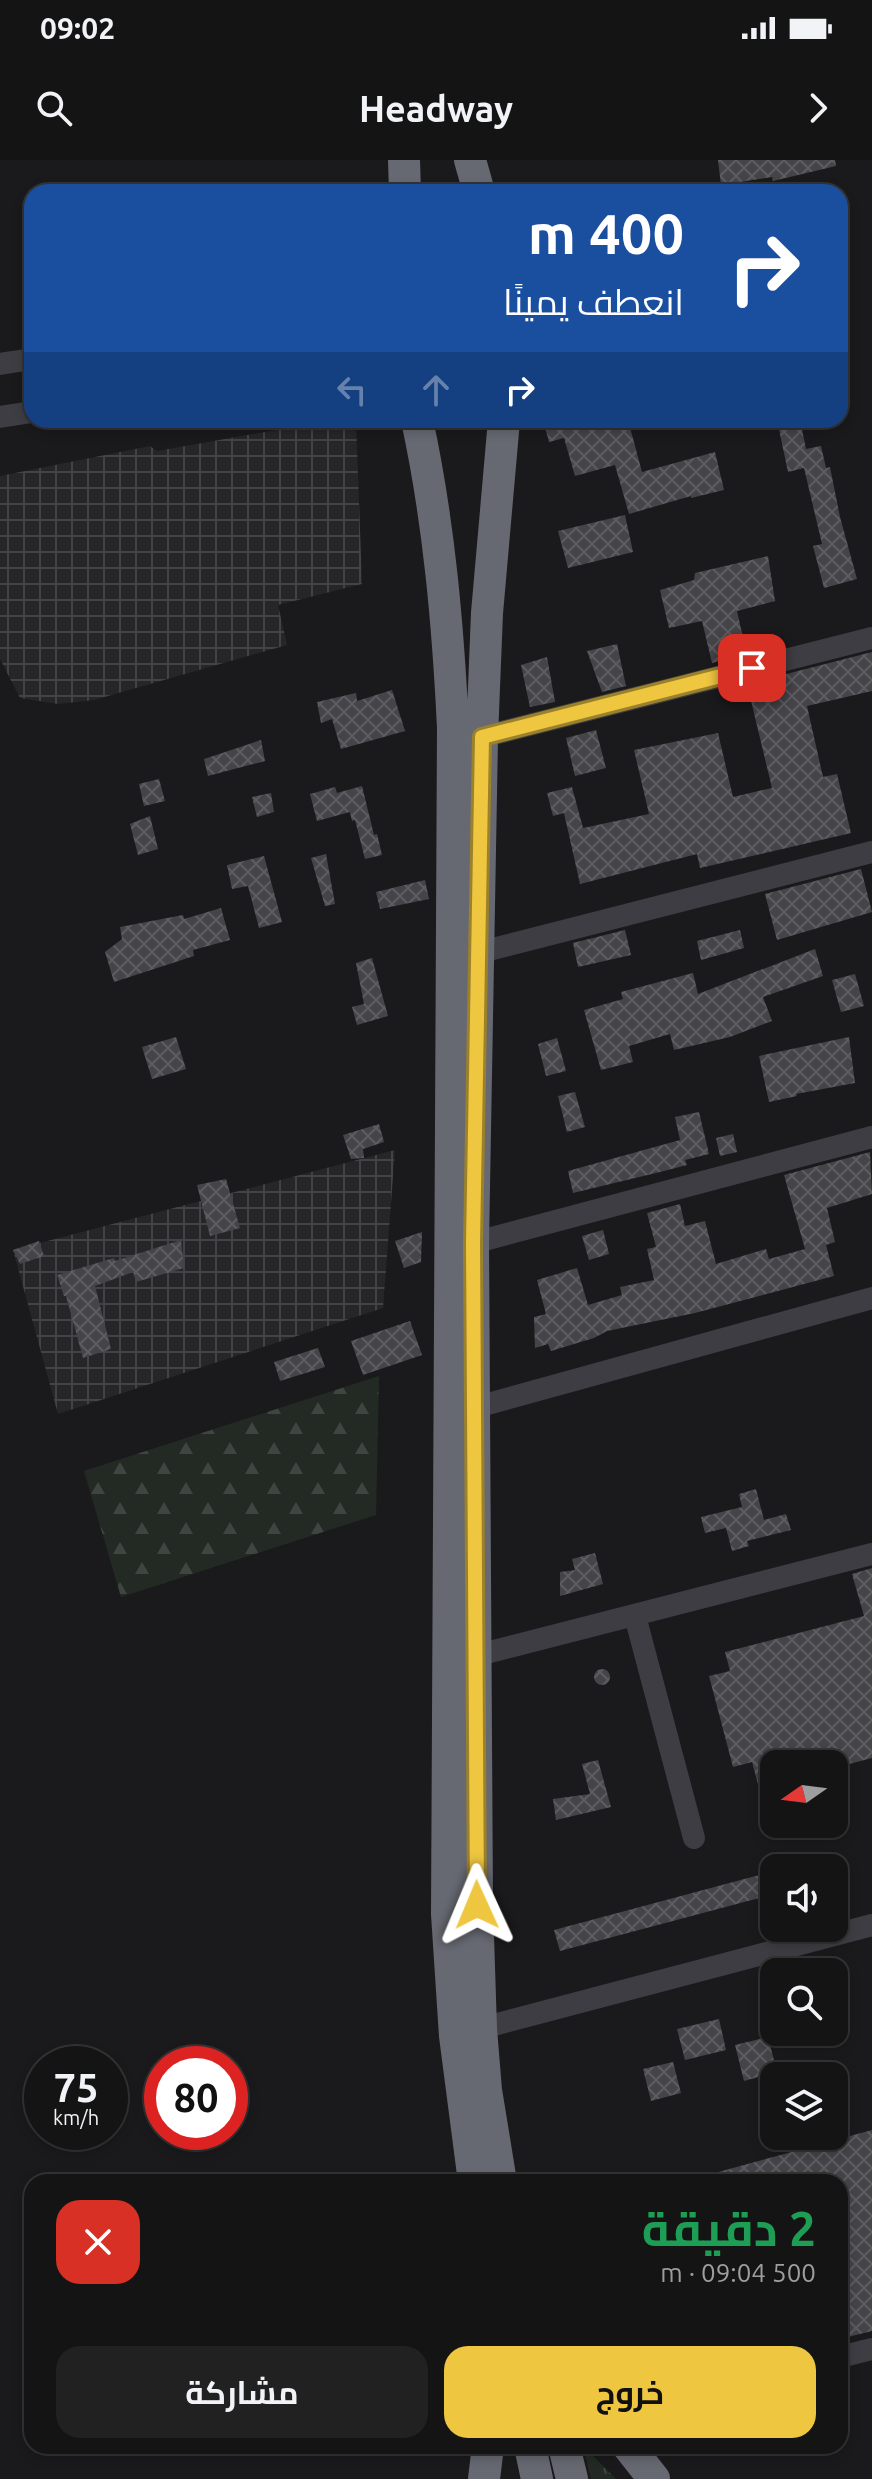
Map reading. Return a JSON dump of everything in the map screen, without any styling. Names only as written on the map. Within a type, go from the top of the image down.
[{"type":"highway","points":[[404,160],[405,184]]},
{"type":"highway","points":[[470,160],[477,184]]},
{"type":"highway","points":[[418,428],[443,585],[453,728],[446,1856],[468,2032],[474,2174]]},
{"type":"highway","points":[[500,2174],[486,2090],[468,2032],[477,1905],[473,1408],[477,953],[487,613],[503,428]]},
{"type":"highway","points":[[484,2479],[487,2454]]},
{"type":"highway","points":[[532,2454],[537,2479]]},
{"type":"highway","points":[[566,2454],[572,2479]]},
{"type":"highway","points":[[634,2454],[654,2479]]},
{"type":"street","points":[[0,364],[24,360]]},
{"type":"street","points":[[0,417],[24,413]]},
{"type":"street","points":[[482,737],[872,638]]},
{"type":"street","points":[[477,953],[872,852]]},
{"type":"street","points":[[473,1243],[872,1137]]},
{"type":"street","points":[[473,1408],[872,1298]]},
{"type":"street","points":[[474,1656],[872,1554]]},
{"type":"street","points":[[635,1616],[694,1838]]},
{"type":"street","points":[[468,2032],[872,1925]]},
{"type":"street","points":[[848,2355],[872,2349]]},
{"type":"shaded area","points":[[288,428],[356,428],[362,584],[278,605],[287,645],[94,700],[58,704],[20,698],[0,659],[0,476],[150,446],[157,451]]},
{"type":"shaded area","points":[[395,1150],[383,1308],[58,1414],[13,1250]]},
{"type":"green space","points":[[379,1376],[376,1515],[121,1597],[84,1471]]},
{"type":"green space","points":[[585,2454],[591,2454],[616,2479],[591,2479]]},
{"type":"building","points":[[718,160],[835,160],[836,166],[773,181],[772,177],[721,184]]},
{"type":"building","points":[[545,428],[630,428],[642,472],[715,452],[724,490],[629,514],[615,465],[575,476],[564,438],[549,442]]},
{"type":"building","points":[[779,428],[802,428],[806,449],[821,446],[826,468],[830,467],[857,579],[824,588],[813,546],[822,544],[804,468],[788,472]]},
{"type":"building","points":[[625,515],[633,552],[568,568],[558,531]]},
{"type":"building","points":[[768,556],[775,601],[737,611],[747,655],[712,663],[702,621],[669,628],[660,590],[694,580],[695,573]]},
{"type":"building","points":[[617,644],[626,686],[602,692],[587,651]]},
{"type":"building","points":[[872,652],[872,691],[807,706],[823,777],[837,774],[851,833],[700,868],[697,854],[580,884],[564,813],[553,816],[547,793],[572,787],[583,828],[649,814],[634,750],[718,733],[733,797],[772,788],[747,684]]},
{"type":"building","points":[[547,657],[555,702],[530,707],[521,665]]},
{"type":"building","points":[[392,690],[405,731],[341,749],[332,719],[321,723],[317,702],[356,693],[357,701]]},
{"type":"building","points":[[596,730],[606,768],[575,776],[566,738]]},
{"type":"building","points":[[261,740],[265,761],[208,776],[204,759]]},
{"type":"building","points":[[159,779],[165,801],[144,806],[139,784]]},
{"type":"building","points":[[362,786],[382,855],[365,859],[350,812],[317,821],[310,794],[335,787],[337,793]]},
{"type":"building","points":[[271,793],[274,812],[257,817],[252,797]]},
{"type":"building","points":[[150,816],[158,849],[138,855],[130,824]]},
{"type":"building","points":[[326,854],[335,904],[325,906],[311,858]]},
{"type":"building","points":[[264,856],[282,922],[259,928],[248,886],[232,889],[227,865]]},
{"type":"building","points":[[861,869],[872,912],[777,940],[765,894]]},
{"type":"building","points":[[425,880],[429,899],[380,909],[376,892]]},
{"type":"building","points":[[221,908],[230,940],[193,950],[194,956],[114,982],[105,952],[122,939],[120,927],[183,915],[184,919]]},
{"type":"building","points":[[625,930],[631,955],[578,967],[573,943]]},
{"type":"building","points":[[740,930],[744,948],[701,960],[697,941]]},
{"type":"building","points":[[815,949],[823,976],[763,997],[772,1021],[730,1037],[674,1050],[670,1034],[629,1046],[633,1062],[601,1070],[584,1010],[623,999],[621,992],[693,973],[698,994]]},
{"type":"building","points":[[372,958],[388,1016],[357,1025],[352,1007],[364,1004],[356,963]]},
{"type":"building","points":[[855,974],[864,1006],[841,1012],[832,980]]},
{"type":"building","points":[[176,1037],[186,1069],[152,1079],[142,1047]]},
{"type":"building","points":[[849,1037],[855,1083],[769,1102],[759,1056]]},
{"type":"building","points":[[557,1038],[566,1071],[546,1076],[538,1044]]},
{"type":"building","points":[[575,1092],[585,1127],[567,1132],[558,1096]]},
{"type":"building","points":[[699,1112],[709,1154],[685,1160],[687,1165],[573,1193],[568,1171],[680,1140],[675,1117]]},
{"type":"building","points":[[379,1124],[384,1142],[363,1149],[364,1158],[351,1159],[343,1135]]},
{"type":"building","points":[[733,1134],[737,1152],[720,1156],[716,1138]]},
{"type":"building","points":[[870,1152],[872,1194],[827,1208],[835,1242],[826,1245],[834,1276],[695,1313],[607,1331],[551,1351],[548,1344],[535,1348],[534,1317],[546,1314],[537,1280],[577,1268],[588,1305],[622,1295],[620,1287],[654,1280],[647,1249],[656,1247],[647,1213],[680,1204],[685,1226],[705,1221],[716,1264],[766,1249],[769,1259],[805,1249],[784,1175]]},
{"type":"building","points":[[226,1179],[240,1228],[210,1236],[197,1185]]},
{"type":"building","points":[[603,1230],[609,1254],[589,1260],[582,1236]]},
{"type":"building","points":[[422,1232],[421,1262],[404,1268],[395,1241]]},
{"type":"building","points":[[181,1240],[184,1268],[136,1282],[133,1272],[95,1286],[111,1349],[83,1358],[57,1275]]},
{"type":"building","points":[[39,1241],[44,1256],[20,1264],[13,1250]]},
{"type":"building","points":[[410,1321],[422,1355],[363,1375],[351,1341]]},
{"type":"building","points":[[318,1348],[325,1367],[280,1381],[274,1362]]},
{"type":"building","points":[[756,1489],[764,1520],[786,1514],[791,1530],[747,1541],[749,1546],[732,1551],[726,1528],[705,1533],[701,1517],[742,1507],[739,1494]]},
{"type":"building","points":[[595,1553],[603,1584],[560,1596],[560,1572],[575,1570],[572,1559]]},
{"type":"building","points":[[872,1568],[872,1758],[848,1764],[848,1750],[760,1750],[759,1788],[752,1762],[733,1767],[709,1676],[730,1671],[725,1652],[864,1616],[852,1574]]},
{"type":"building","points":[[599,1669],[605,1669],[610,1677],[608,1683],[599,1685],[594,1680],[594,1674]]},
{"type":"building","points":[[598,1760],[611,1807],[556,1820],[553,1799],[590,1794],[582,1764]]},
{"type":"building","points":[[760,1875],[760,1898],[560,1951],[554,1930]]},
{"type":"building","points":[[719,2019],[726,2050],[685,2060],[677,2029]]},
{"type":"building","points":[[760,2039],[760,2046],[770,2046],[774,2062],[760,2062],[760,2077],[744,2081],[735,2045]]},
{"type":"building","points":[[673,2062],[681,2093],[651,2101],[643,2069]]},
{"type":"building","points":[[872,2130],[872,2331],[848,2337],[848,2174],[711,2174],[799,2150],[848,2150],[848,2137]]},
{"type":"route","points":[[477,1905],[473,1243],[482,737],[752,668]]}]
